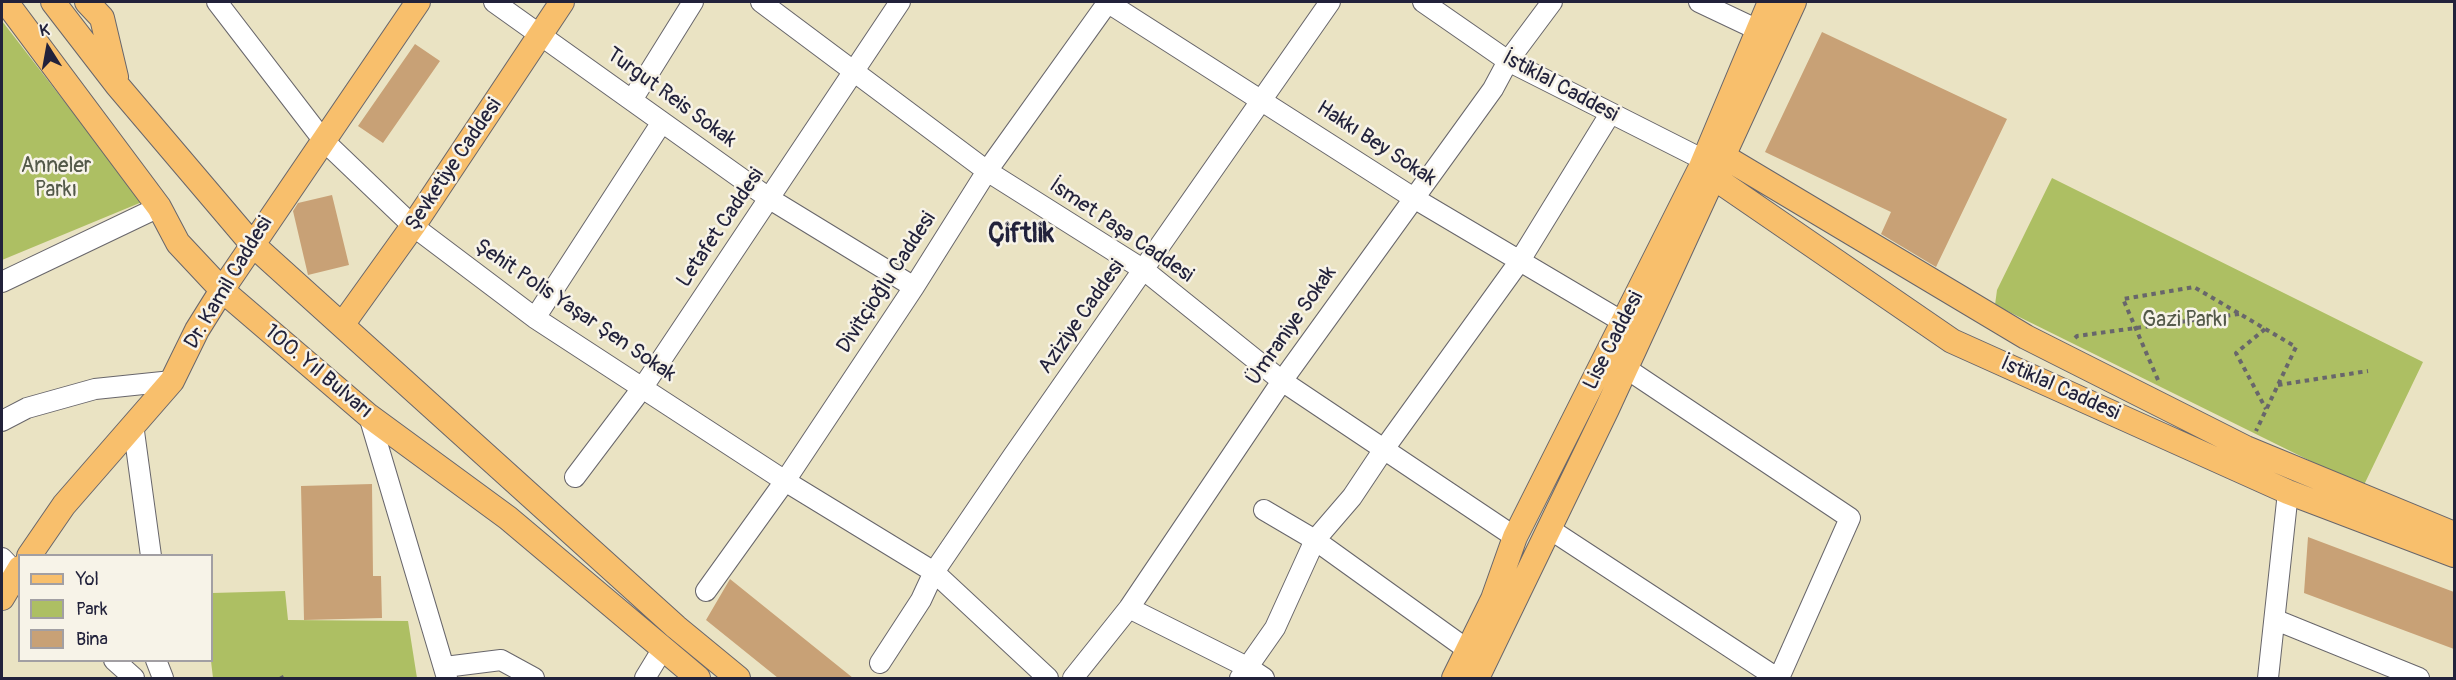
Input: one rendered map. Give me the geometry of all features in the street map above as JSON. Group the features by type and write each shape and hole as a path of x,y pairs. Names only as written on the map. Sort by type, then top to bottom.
{"main road":[{"name":"100. Yıl Bulvarı","path":"6,2 159,207 178,243 222,290 369,416 508,518 698,678"},
{"path":"53,2 117,85 252,244 676,627 738,678"},
{"path":"87,2 102,18 117,85"},
{"name":"Dr. Kamil Caddesi","path":"27,554 64,505 172,381 197,330 222,290 418,2"},
{"name":"Şevketiye Caddesi","path":"342,325 413,226 542,36 562,2"},
{"name":"Lise Caddesi","path":"1454,678 1494,599 1515,537 1623,322 1713,165 1756,29 1770,2"},
{"name":"Lise Caddesi","path":"1479,678 1548,528 1607,409 1713,165 1794,2"},
{"name":"İstiklal Caddesi","path":"1713,165 2026,337 2246,448 2454,534"},
{"name":"İstiklal Caddesi","path":"1713,165 1952,341 2288,492 2454,555"},
{"name":"Dr. Kamil Caddesi","path":"2,598 17,567"}],"street":[{"name":"Şehit Polis Yaşar Şen Sokak","path":"217,2 323,140 413,226 535,318 785,481 934,572 1048,678"},
{"name":"Turgut Reis Sokak","path":"494,2 770,199 914,287"},
{"path":"632,100 693,2"},
{"name":"İsmet Paşa Caddesi","path":"761,2 987,171 1144,270 1281,381 1515,537"},
{"name":"Letafet Caddesi","path":"576,477 643,387 900,2"},
{"name":"Hakkı Bey Sokak","path":"1107,2 1412,197 1623,322"},
{"name":"Divitçioğlu Caddesi","path":"706,591 785,481 914,287 987,171 1107,2"},
{"name":"Aziziye Caddesi","path":"880,663 921,600 934,572 1330,2"},
{"name":"İstiklal Caddesi","path":"1423,2 1508,61 1713,165"},
{"name":"Ümraniye Sokak","path":"1072,678 1129,608 1281,381 1493,88 1508,61 1552,2"},
{"path":"1699,2 1756,29"},
{"path":"1129,608 1251,675 1315,540 1352,497 1384,449 1520,262 1610,114"},
{"path":"535,318 662,122"},
{"path":"2,282 159,207"},
{"path":"1548,528 1778,678 1850,518 1624,368"},
{"path":"2,422 27,408 95,389 172,381"},
{"path":"369,416 446,673 501,660 534,678"},
{"path":"133,424 151,554"},
{"path":"2268,678 2288,492"},
{"path":"1264,510 1315,540 1468,650 1479,678"},
{"path":"2276,620 2419,678"},
{"path":"645,678 662,650"},
{"path":"116,662 134,678"},
{"path":"157,662 163,678"}],"path":[{"path":"2163,389 2134,329 2123,299 2194,287 2296,347 2254,434"},
{"path":"2063,356 2077,336 2240,314"},
{"path":"2265,329 2236,353 2266,410"},
{"path":"2278,385 2368,371"}],"green space":[{"name":"Anneler Parkı","path":"2,21 142,202 2,260"},
{"name":"Gazi Parkı","path":"2052,178 2423,362 2363,487 1995,305 1997,290"},
{"path":"285,591 288,620 408,621 417,678 213,678 211,662 213,662 213,593"}],"building":[{"path":"1822,32 2007,119 1936,267 1881,234 1891,212 1765,152"},
{"path":"415,44 440,61 383,143 358,126"},
{"path":"332,195 349,265 308,275 293,211 298,203"},
{"path":"372,484 373,576 381,576 382,618 304,620 301,486"},
{"path":"2308,537 2454,592 2454,649 2304,593"},
{"path":"730,579 853,678 778,678 706,620"}],"district":[{"name":"Çiftlik","path":"1021,235"}]}
